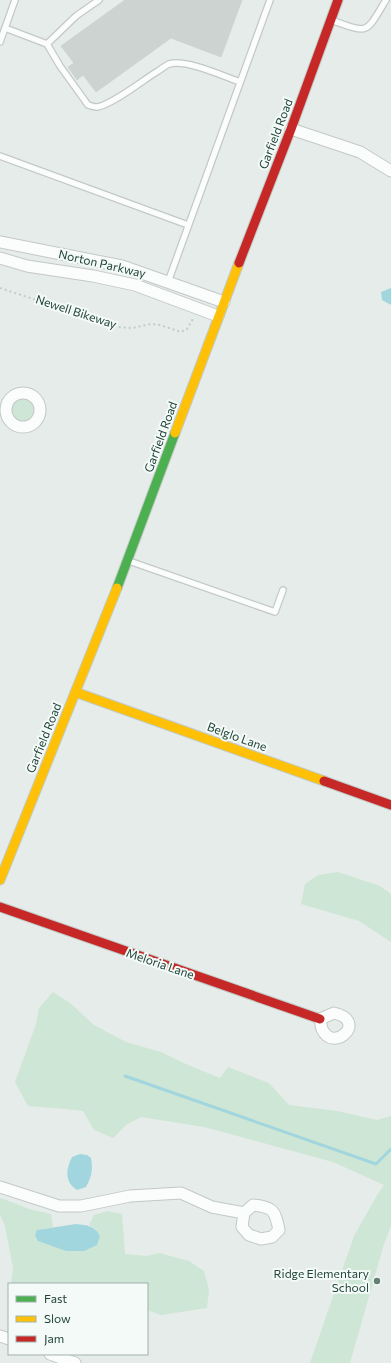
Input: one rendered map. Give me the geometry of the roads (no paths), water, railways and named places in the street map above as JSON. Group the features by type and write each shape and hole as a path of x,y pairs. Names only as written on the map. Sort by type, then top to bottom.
{"street":[{"name":"Garfield Road","path":"0,880 128,561 218,316 291,129 338,0"},
{"path":"291,129 360,152 391,171"},
{"name":"Norton Parkway","path":"0,242 122,266 224,302"},
{"name":"Norton Parkway","path":"0,258 27,266 93,276 135,285 218,316"},
{"name":"Belglo Lane","path":"75,692 391,804"},
{"name":"Meloria Lane","path":"0,907 320,1020"},
{"path":"0,1187 59,1206 81,1206 130,1196 181,1193 212,1207 244,1213"},
{"path":"53,1355 75,1363"}],"lane":[{"path":"0,42 15,0"},
{"path":"47,44 76,16 99,0"},
{"path":"168,282 270,0"},
{"path":"331,20 356,29 365,30 370,26 386,0"},
{"path":"5,28 47,44 60,66 88,105 95,107 103,106 116,99 142,80 169,64 188,64 240,82"},
{"path":"0,156 188,225"},
{"path":"128,561 275,612 283,590"}],"water":[{"path":"391,288 391,305 382,300 381,292"},
{"path":"80,1154 87,1155 91,1158 92,1170 86,1187 77,1190 70,1183 67,1175 68,1166 72,1157"},
{"path":"76,1224 87,1226 96,1230 100,1236 97,1245 84,1251 66,1251 38,1241 35,1235 37,1230"}],"waterway":[{"path":"125,1076 376,1164 391,1149"}],"place":[{"name":"Ridge Elementary School","path":"377,1281"}]}
